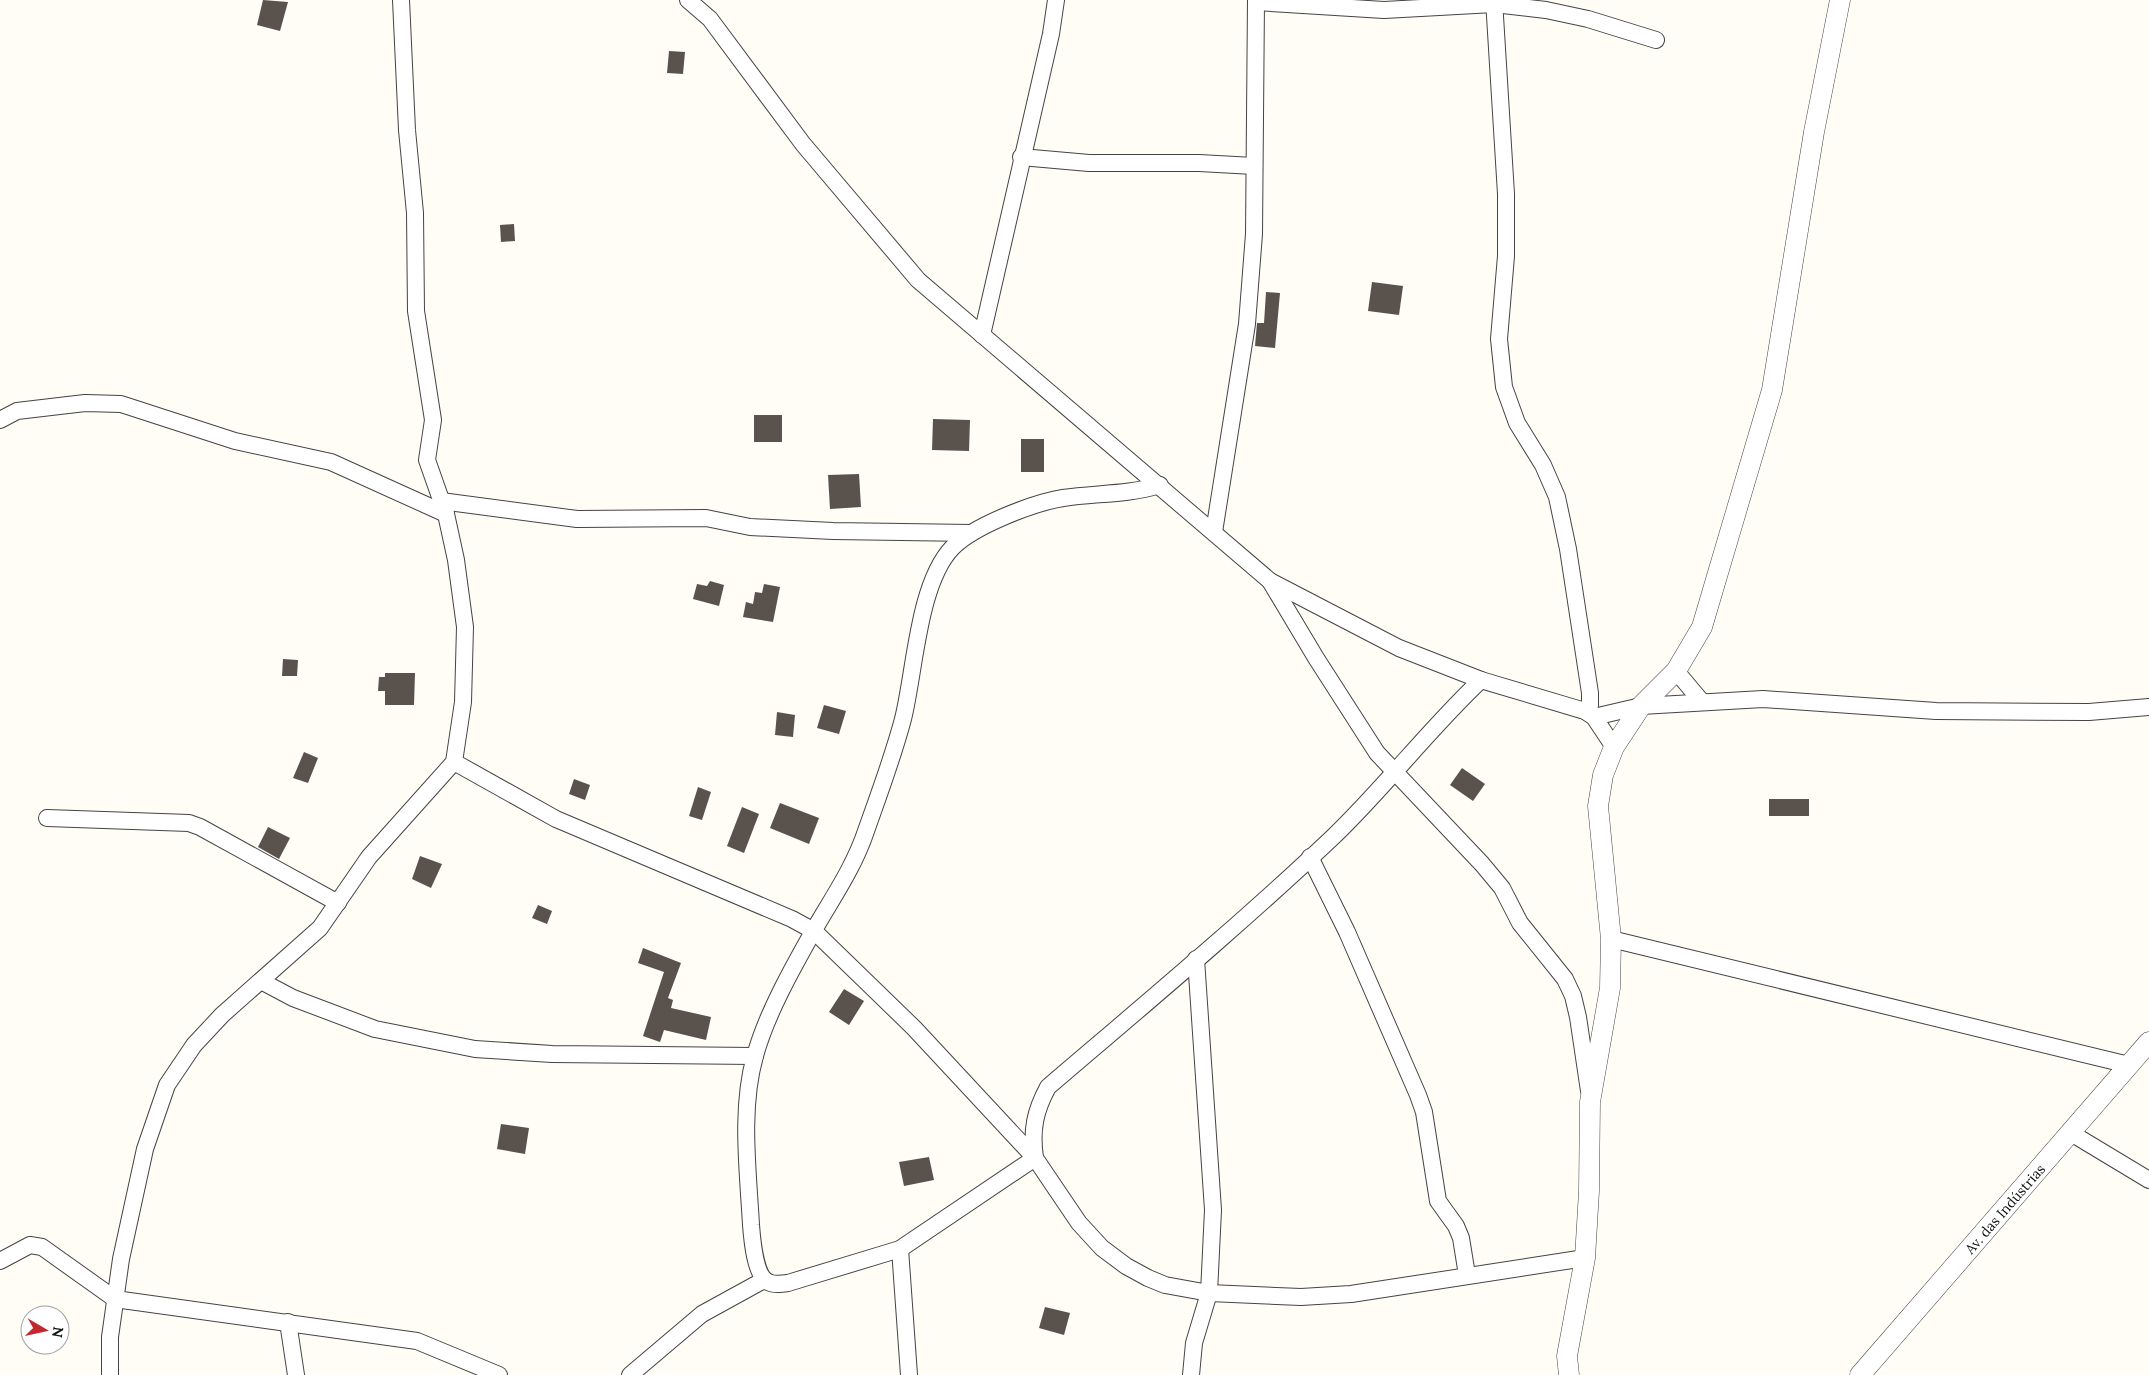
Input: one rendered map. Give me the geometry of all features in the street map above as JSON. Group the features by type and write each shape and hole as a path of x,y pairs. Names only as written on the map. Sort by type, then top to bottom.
{"street":[{"path":"110,1375 110,1337 115,1299 145,1149 167,1085 194,1045 222,1014 320,928 369,857 454,762 463,702 465,627 456,560 443,508 427,460 433,420 416,311 414,213 407,130 401,0"},
{"path":"688,0 710,19 803,144 890,249 924,286 1160,485 1270,581 1399,648 1481,680 1589,714 1641,706 1763,699 1936,711 2089,712 2149,707"},
{"path":"982,335 1051,34 1056,0"},
{"path":"1590,1102 1610,988 1611,939 1598,806 1603,775 1614,747 1641,706 1676,671 1702,627 1772,390 1814,132 1840,0"},
{"path":"1214,532 1247,324 1254,234 1256,1 1384,10 1494,2 1580,17 1656,40"},
{"path":"1494,2 1506,194 1506,256 1499,339 1504,387 1517,423 1543,465 1557,497 1568,549 1590,693 1589,714 1614,747"},
{"path":"1022,156 1089,163 1199,163 1254,166"},
{"path":"0,420 8,413 17,411 85,403 121,404 235,441 331,462 443,508 577,519 706,518 750,527 833,531 971,533"},
{"path":"1035,1158 900,1249 788,1283 774,1284 764,1280 760,1275 752,1240 747,1148 749,1092 755,1056 780,994 860,850 903,716 912,663 933,576 944,558 971,533 1030,507 1063,498 1123,494 1160,485"},
{"path":"932,532 944,558"},
{"path":"1270,581 1343,702 1377,753 1394,774 1482,864 1502,888 1520,923 1565,979 1573,996 1578,1017 1590,1102 1589,1191 1585,1258 1567,1356 1569,1375"},
{"path":"1676,671 1702,702"},
{"path":"1035,1158 1032,1137 1033,1123 1039,1104 1048,1087 1310,857 1394,774 1458,702 1481,680"},
{"path":"454,762 556,819 792,919 814,931 914,1028 1035,1158 1080,1223 1102,1248 1126,1266 1165,1285 1208,1293 1301,1297 1342,1295 1585,1258"},
{"path":"47,818 189,823 200,827 338,903"},
{"path":"1310,857 1347,932 1418,1095 1424,1112 1438,1201 1456,1226 1461,1238 1468,1275"},
{"path":"1611,939 2129,1065"},
{"path":"1191,1375 1194,1343 1208,1293 1213,1210 1196,959"},
{"path":"261,981 293,998 375,1029 475,1049 552,1054 755,1056"},
{"name":"Av. das Indústrias","path":"1860,1375 2149,1042"},
{"path":"2071,1133 2149,1180"},
{"path":"0,1261 30,1244 42,1247 115,1299 417,1341 499,1375"},
{"path":"900,1249 909,1375"},
{"path":"630,1375 702,1314 764,1280"},
{"path":"288,1322 296,1375"}],"building":[{"path":"263,0 288,2 280,31 257,25"},
{"path":"669,51 685,52 683,74 667,73"},
{"path":"514,224 515,241 501,242 500,225"},
{"path":"1372,282 1403,286 1399,315 1368,311"},
{"path":"1266,292 1280,293 1275,348 1255,346 1257,323 1264,323"},
{"path":"754,415 782,415 782,442 754,442"},
{"path":"933,419 970,420 969,451 932,450"},
{"path":"1021,439 1044,439 1044,472 1021,472"},
{"path":"859,474 861,507 830,509 828,475"},
{"path":"710,581 724,585 719,606 693,599 697,584 707,586"},
{"path":"764,584 780,587 773,622 743,617 746,602 753,604 755,592 762,593"},
{"path":"283,659 298,660 297,676 282,676"},
{"path":"385,673 415,673 414,705 385,705 385,691 378,691 379,677 385,677"},
{"path":"824,705 846,711 839,734 817,728"},
{"path":"777,712 795,715 793,737 775,735"},
{"path":"304,752 318,758 308,783 293,778"},
{"path":"1462,768 1485,784 1473,801 1450,785"},
{"path":"574,779 590,785 585,800 569,794"},
{"path":"698,787 711,792 702,820 689,816"},
{"path":"1769,799 1809,799 1809,816 1769,816"},
{"path":"780,803 819,818 809,844 770,828"},
{"path":"742,807 759,814 744,853 727,846"},
{"path":"268,827 290,838 279,859 258,847"},
{"path":"420,856 442,864 431,888 412,879"},
{"path":"538,905 552,911 547,924 532,918"},
{"path":"643,948 681,963 668,998 673,1000 671,1008 711,1017 706,1040 664,1030 660,1042 643,1036 664,972 638,963"},
{"path":"844,989 864,1001 849,1025 829,1012"},
{"path":"501,1124 529,1128 525,1154 497,1149"},
{"path":"929,1157 934,1180 904,1186 899,1162"},
{"path":"1045,1307 1070,1313 1064,1335 1039,1328"}]}
